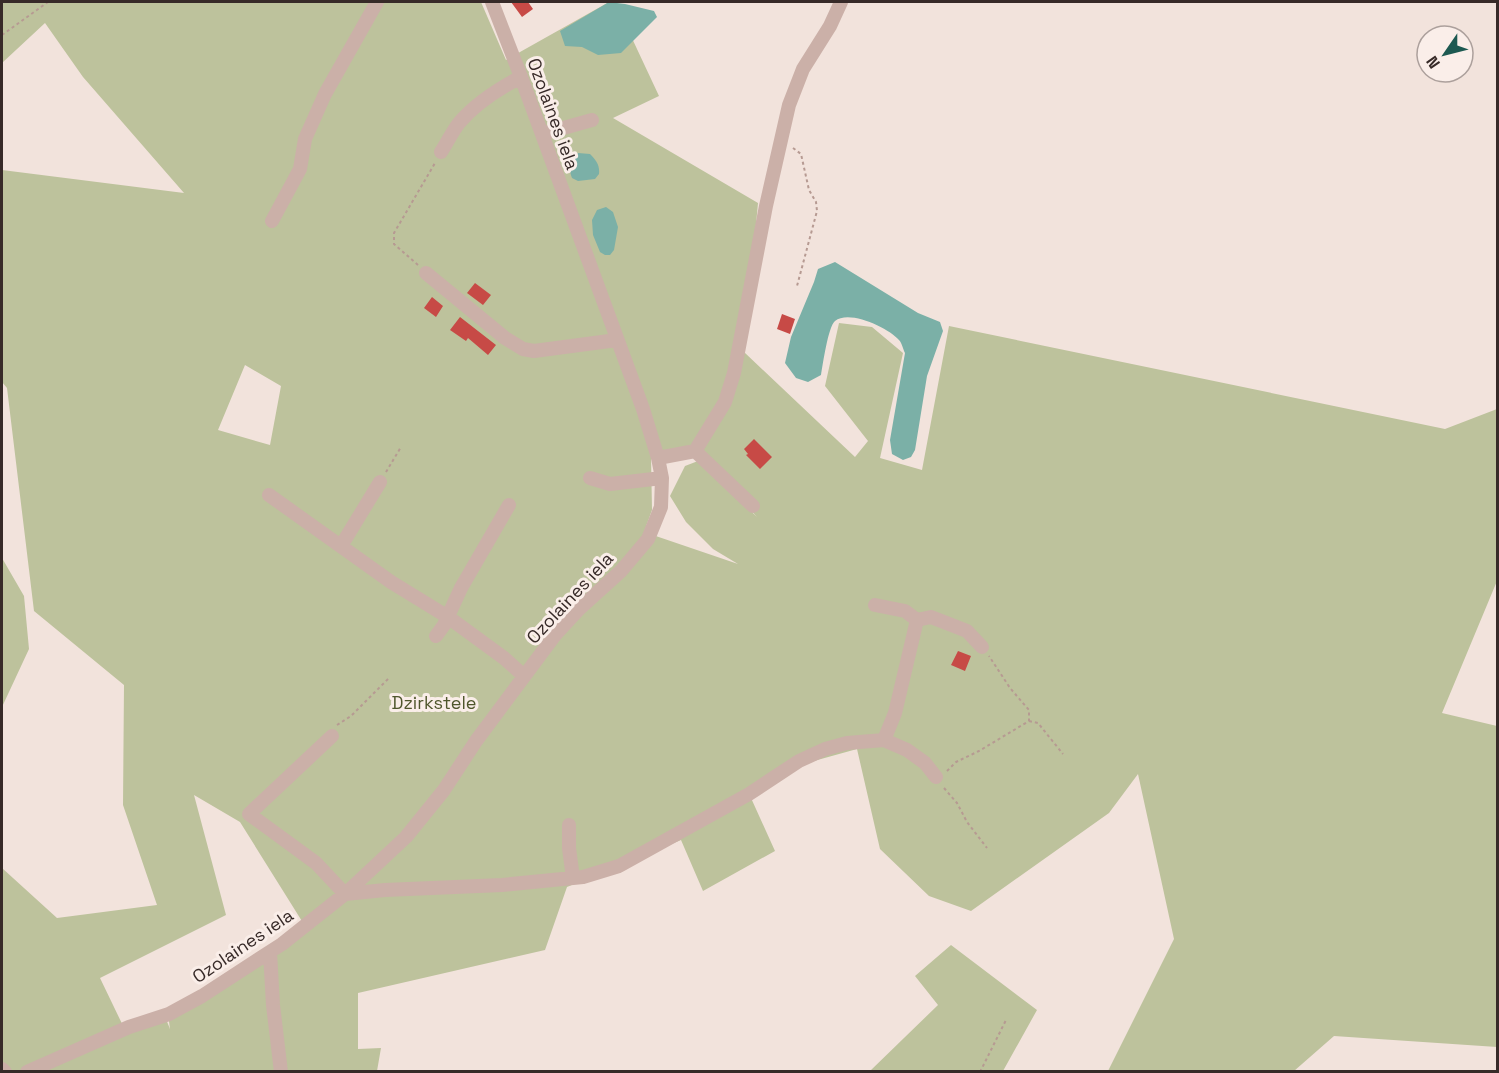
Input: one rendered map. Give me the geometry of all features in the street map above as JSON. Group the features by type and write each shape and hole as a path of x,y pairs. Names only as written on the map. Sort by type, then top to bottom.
{"street":[{"path":"272,221 300,169 305,139 325,94 377,2"},
{"name":"Ozolaines iela","path":"27,1071 129,1028 169,1014 202,996 270,952 345,894 406,837 444,790 476,741 555,635 579,609 621,571 648,539 661,507 662,478 658,458 643,409 492,2"},
{"path":"658,458 695,451 725,402 734,373 764,217 789,105 803,69 830,26 841,2"},
{"path":"441,152 458,124 476,106 497,89 521,77"},
{"path":"542,134 592,120"},
{"path":"426,273 505,338 524,349 534,351 617,340"},
{"path":"695,451 753,506"},
{"path":"590,478 610,484 662,478"},
{"path":"341,546 380,482"},
{"path":"269,495 391,582 448,617 504,658 524,676"},
{"path":"436,636 509,505"},
{"path":"875,605 905,611 916,620"},
{"path":"916,620 931,617 967,632 982,647"},
{"path":"884,740 895,713 916,620"},
{"path":"332,736 249,814 316,863 345,894 502,885 583,877 619,866 749,794 799,761 825,749 847,743 884,740 908,750 925,763 936,777"},
{"path":"569,825 573,878"},
{"path":"270,952 273,1005 281,1071"}],"path":[{"path":"2,35 48,2"},
{"path":"779,148 794,148 801,154 810,190 816,202 817,211 797,286"},
{"path":"426,273 394,243 394,233 441,152"},
{"path":"380,482 401,447"},
{"path":"982,647 1010,688 1029,710 1029,721"},
{"path":"332,736 337,725 351,716 389,678"},
{"path":"987,848 967,822 957,803 936,777 956,762 1029,721 1038,723 1063,754"},
{"path":"980,1071 1006,1020"}],"green space":[{"name":"Dzirkstele","path":"2,2 481,2 506,60 609,2 615,2 659,96 613,118 758,203 744,352 855,457 868,441 825,386 839,323 872,327 903,353 880,458 922,470 949,326 1445,429 1497,409 1497,581 1442,713 1497,726 1497,1047 1334,1036 1294,1071 1108,1071 1174,939 1138,774 1109,813 971,911 929,896 880,849 857,749 803,764 751,798 775,851 703,891 681,840 567,887 545,950 358,993 358,1049 381,1048 377,1071 2,1071 2,868 57,918 157,905 123,805 124,685 34,611 7,388 2,382 2,170 184,193 83,77 45,23 2,63","holes":["245,365 281,386 270,445 218,430","696,449 757,517 698,461 685,466 670,496 686,522 713,549 738,564 644,532 652,510 651,457","194,795 240,822 305,926 168,1014 170,1029 166,1019 126,1032 100,978 226,915"]},
{"path":"2,558 24,596 29,649 2,707"},
{"path":"951,945 1037,1010 1003,1071 870,1071 938,1005 915,976"}],"water":[{"path":"609,2 654,11 657,17 621,53 598,55 582,47 565,46 560,31"},
{"path":"578,153 590,154 596,161 599,174 595,179 578,181 572,178 570,164"},
{"path":"606,207 613,212 618,227 614,250 610,255 600,252 593,235 592,220 597,210"},
{"path":"835,262 918,313 940,322 943,331 927,376 915,450 911,457 903,460 892,454 890,440 905,353 900,341 894,335 859,319 841,318 835,321 830,330 821,375 808,382 796,378 785,363 791,337 818,269"}],"building":[{"path":"511,2 528,2 533,9 522,17"},
{"path":"475,283 491,295 483,305 467,293"},
{"path":"432,297 443,306 436,317 424,308"},
{"path":"782,314 795,319 790,334 777,329"},
{"path":"460,317 496,345 488,355 468,338 466,341 450,330"},
{"path":"754,439 772,457 760,469 746,455 748,454 744,449"},
{"path":"958,651 971,656 965,671 951,665"}]}
